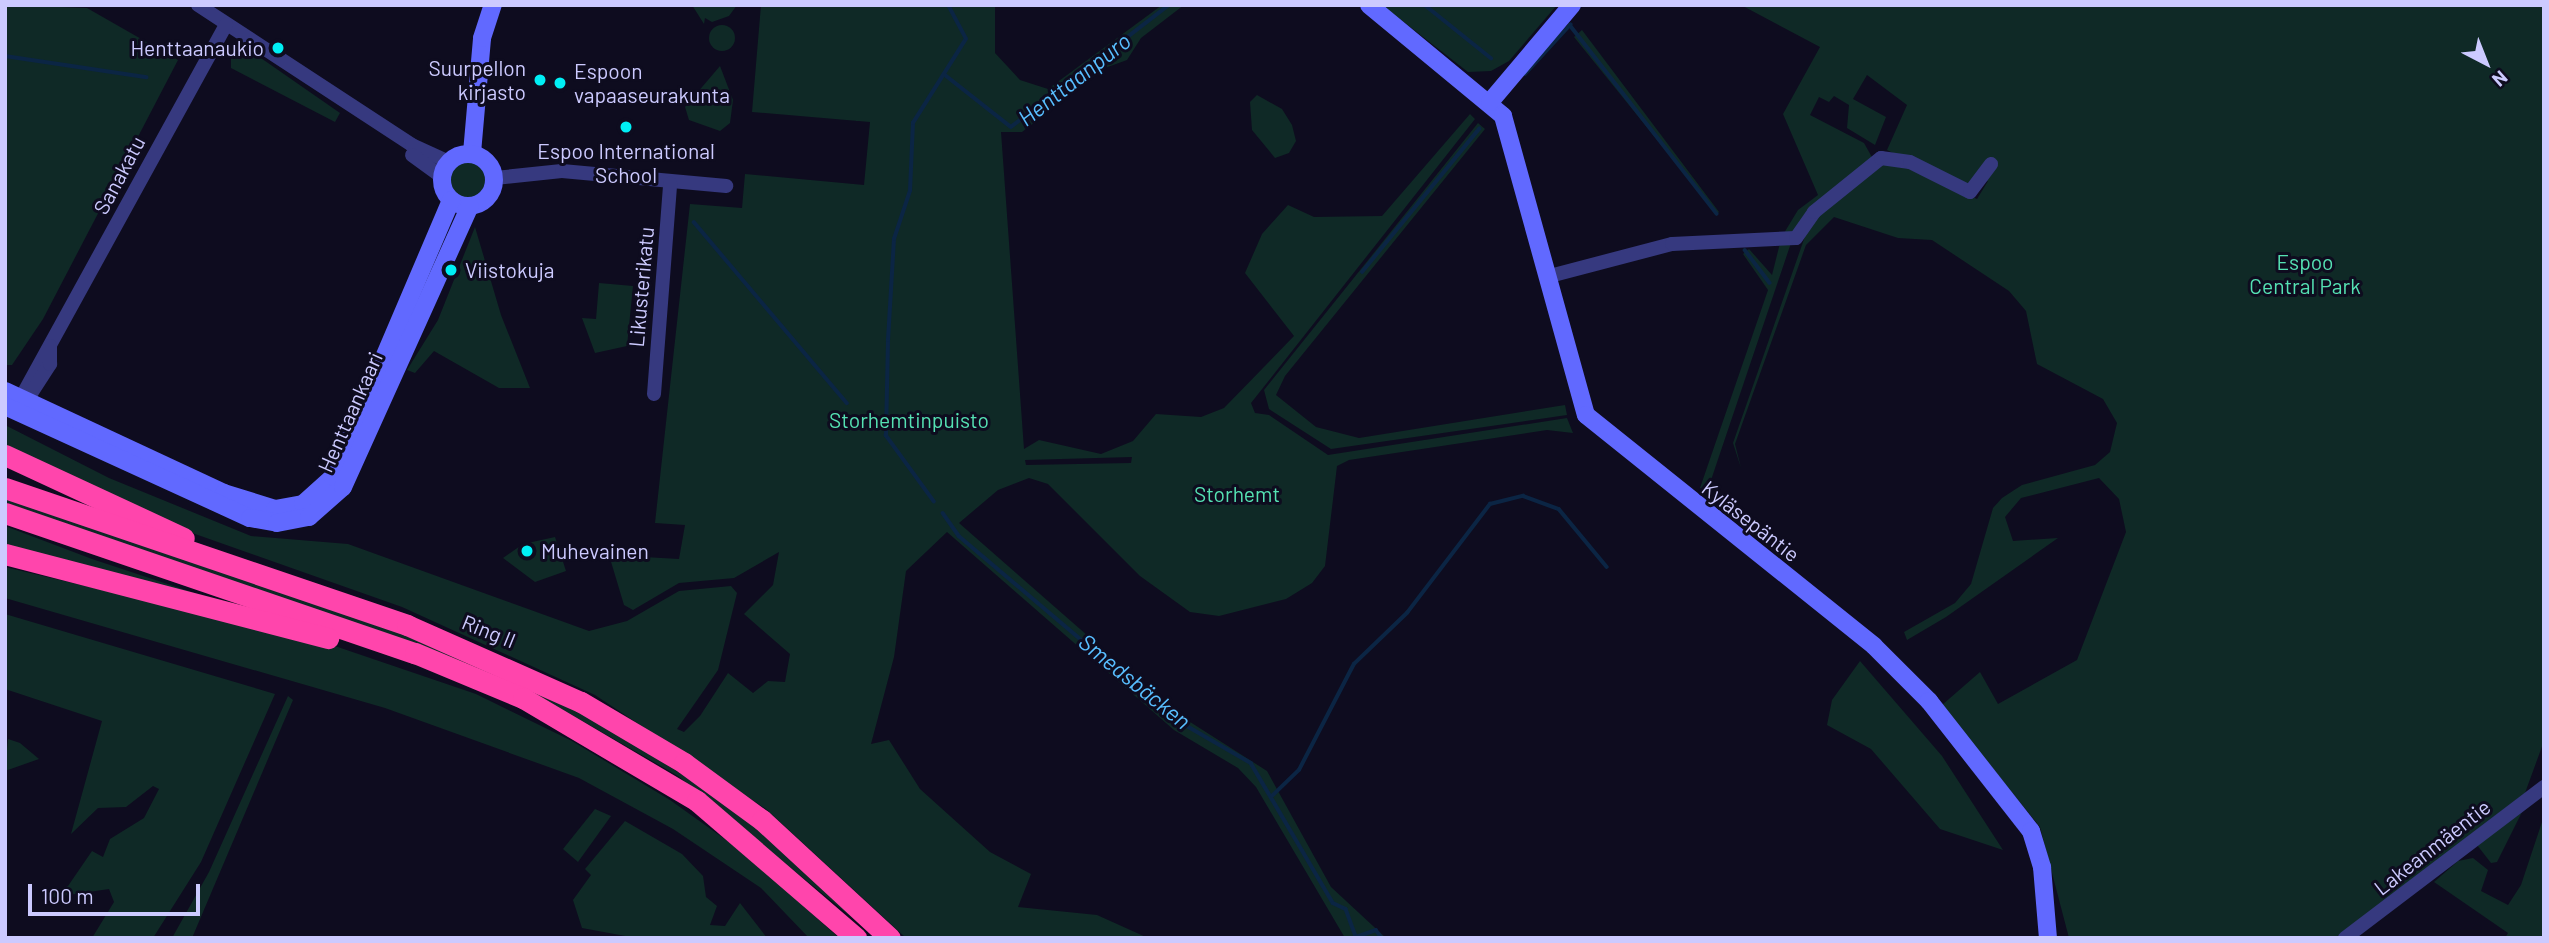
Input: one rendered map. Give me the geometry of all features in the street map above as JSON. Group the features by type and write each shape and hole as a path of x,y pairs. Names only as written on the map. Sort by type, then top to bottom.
{"highway":[{"path":"5,456 121,513 238,558 257,575"},
{"name":"Ring II","path":"5,488 487,656 632,730 762,820 890,938"},
{"path":"5,513 415,653 549,712 686,794 758,847 856,938"},
{"path":"5,554 375,650 415,653"}],"main road":[{"path":"472,153 482,37 493,5"},
{"name":"Kyläsepäntie","path":"1369,5 1490,102 1514,141 1546,277 1580,400 1590,420 1620,447 1888,659 2001,787 2036,843 2048,938"},
{"path":"1490,102 1572,5"},
{"path":"472,153 489,164 495,178 488,197 470,206 451,200 446,169 472,153"},
{"name":"Henttaankaari","path":"15,402 224,493 275,509 303,504 333,477 451,200"},
{"name":"Henttaankaari","path":"15,402 250,518 277,523 309,517 342,487 470,206"}],"street":[{"path":"198,5 446,169"},
{"name":"Sanakatu","path":"15,402 50,346 226,25"},
{"path":"1546,277 1672,244 1796,238 1814,212 1881,158 1910,162 1970,192 1991,164"},
{"path":"495,178 562,172 670,184 726,186"},
{"name":"Likusterikatu","path":"654,394 670,184"},
{"name":"Lakeanmäentie","path":"2345,938 2544,787"}],"green space":[{"path":"5,5 87,8 178,60 43,319 12,365 5,365"},
{"path":"692,5 737,5 729,16 712,22 705,18 704,24"},
{"path":"761,5 995,5 995,53 1020,80 1048,89 1162,5 1184,5 1141,38 1127,60 1105,68 1022,132 1001,132 1024,449 1039,440 1101,454 1133,441 1156,414 1201,417 1224,408 1294,336 1245,273 1262,234 1288,205 1314,217 1382,216 1470,114 1475,119 1251,403 1255,413 1269,415 1328,455 1567,418 1573,433 1547,430 1349,460 1337,466 1325,566 1312,583 1286,599 1219,616 1190,612 1140,576 1048,484 1029,478 998,490 959,523 1176,713 1267,771 1331,887 1386,938 1345,938 1256,787 1238,768 1174,730 947,532 906,571 894,657 871,744 889,740 920,789 990,852 1031,874 1018,907 1097,915 1148,938 906,938 766,809 595,695 402,607 164,523 5,448 5,425 109,478 251,536 348,544 589,631 627,621 679,591 731,586 737,593 718,670 677,729 684,732 700,716 728,673 753,693 768,681 785,682 790,654 744,614 773,585 779,552 734,578 679,583 633,610 624,605 609,555 679,559 685,525 655,523 690,204 742,208 745,174 864,185 870,122 752,112","holes":["1132,457 1131,463 1026,465 1025,460"]},
{"path":"1382,5 1557,5 1509,61 1491,71 1468,72"},
{"name":"Espoo Central Park","path":"1741,5 2544,5 2544,741 2525,793 2335,938 2069,938 2040,827 1942,705 1980,672 1998,704 2077,660 2126,532 2119,499 2099,478 2021,498 2005,517 2013,541 2058,538 1946,617 1907,640 1904,632 1955,603 1971,584 1993,508 2002,498 2022,485 2095,465 2110,452 2117,423 2103,399 2037,364 2026,311 2009,291 1932,240 1898,238 1834,217 1806,245 1735,444 1741,468 1733,443 1810,222 1876,166 1893,162 1977,199 1988,181 1959,187 1887,150 1907,105 1867,75 1853,99 1886,117 1875,145 1847,128 1849,105 1834,96 1829,102 1819,97 1810,115 1864,143 1873,159 1796,232 1781,238 1798,210 1818,195 1783,114 1820,47"},
{"path":"722,25 731,29 735,38 731,47 722,51 713,47 709,38 713,29"},
{"path":"1582,30 1719,212 1717,214 1574,37"},
{"path":"242,45 340,113 335,122 231,68 231,53"},
{"path":"720,66 733,100 730,123 720,131 689,120 685,107"},
{"path":"1257,95 1282,109 1292,125 1296,141 1289,153 1275,158 1252,130 1250,102"},
{"path":"1478,123 1485,129 1285,376 1276,395 1316,427 1359,438 1565,405 1567,415 1331,449 1269,409 1264,390"},
{"path":"468,162 480,168 486,180 480,192 468,198 456,192 450,180 456,168"},
{"path":"475,227 501,315 530,388 499,388 434,351 415,373 407,370 438,320"},
{"path":"1780,243 1791,243 1707,492 1700,488 1768,290 1743,254 1749,249 1772,275"},
{"path":"599,283 633,286 627,346 595,353 582,318 596,319"},
{"path":"5,498 391,629 572,707 691,780 771,839 877,938 678,776 534,693 430,649 5,503"},
{"path":"5,526 92,559 231,605 5,548"},
{"path":"555,537 566,571 535,582 503,558 523,544"},
{"path":"5,567 326,643 476,694 572,741 670,800 747,855 839,938 809,938 761,888 673,829 579,778 385,708 5,598"},
{"path":"5,614 275,694 201,862 153,938 92,938 114,902 109,889 41,899 68,886 92,851 103,857 110,839 144,818 159,789 153,786 126,807 98,808 71,834 102,721 5,689"},
{"path":"1860,661 1942,756 2003,850 1940,829 1871,749 1827,725 1832,700"},
{"path":"288,696 293,700 192,938 172,938 209,872"},
{"path":"8,739 20,743 39,759 5,771"},
{"path":"595,809 611,816 578,862 563,849"},
{"path":"2522,812 2497,862 2491,863 2477,845"},
{"path":"2544,816 2544,938 2505,938 2508,933 2434,882 2458,861 2473,858 2488,870 2481,891 2508,905 2521,885"},
{"path":"625,821 682,854 703,876 706,897 717,906 710,925 725,926 740,903 767,938 636,938 582,928 573,900 591,875 585,869"}],"waterway":[{"name":"Smedsbäcken","path":"934,502 886,436 888,340 894,239 910,191 913,123 966,39 948,5"},
{"name":"Henttaanpuro","path":"944,74 1011,127 1169,5"},
{"path":"1425,5 1491,58"},
{"path":"1525,74 1570,25 1717,214"},
{"path":"5,56 146,77"},
{"path":"1362,272 1479,129"},
{"path":"694,222 847,403"},
{"path":"1745,250 1770,283"},
{"path":"1272,796 1299,770 1354,664 1407,613 1490,504 1523,496 1559,509 1607,567"},
{"name":"Smedsbäcken","path":"943,513 959,536 1175,719 1251,763 1333,903 1346,909 1356,937 1376,930 1382,938"}],"place":[{"name":"Henttaanaukio","path":"278,48"},
{"name":"Suurpellon kirjasto","path":"540,80"},
{"name":"Espoon vapaaseurakunta","path":"560,83"},
{"name":"Espoo International School","path":"626,127"},
{"name":"Viistokuja","path":"451,270"},
{"name":"Muhevainen","path":"527,551"}],"park label":[{"name":"Storhemtinpuisto","path":"909,420"},
{"name":"Storhemt","path":"1237,494"}]}
